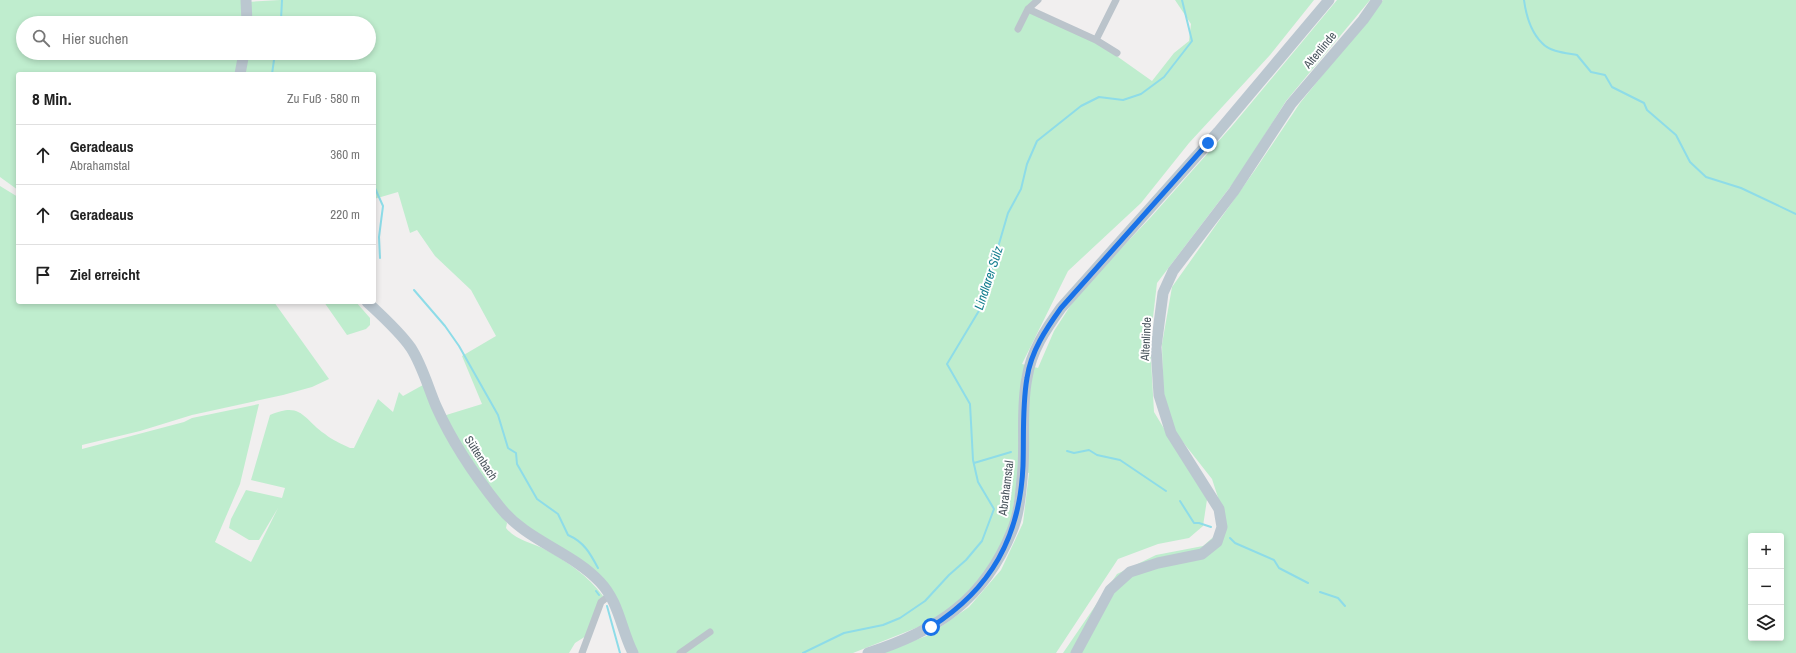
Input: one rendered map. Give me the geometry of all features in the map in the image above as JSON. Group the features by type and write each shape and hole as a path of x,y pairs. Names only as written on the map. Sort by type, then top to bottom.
{"street":[{"path":"246,0 247,16"},
{"path":"1018,28 1028,9 1038,0"},
{"path":"1096,40 1116,0"},
{"name":"Abrahamstal","path":"868,653 910,638 948,616 969,598 993,568 1013,530 1019,505 1023,468 1027,377 1034,353 1046,328 1061,308 1218,132 1329,0"},
{"name":"Altenlinde","path":"1076,653 1110,590 1130,572 1158,563 1202,554 1217,542 1222,527 1219,509 1171,433 1159,395 1156,347 1163,293 1173,271 1234,192 1291,104 1363,20 1377,0"},
{"path":"1028,9 1096,40 1117,53"},
{"path":"240,72 243,60"},
{"name":"Süttenbach","path":"369,304 392,326 410,348 436,406 454,440 498,506 508,518 522,530 587,570 600,583 617,608 633,653"},
{"path":"582,653 601,602 610,596"},
{"path":"680,653 710,632"}],"green space":[{"path":"0,0 241,0 242,16 16,16 16,60 239,60 237,72 16,72 16,189 0,177"},
{"path":"280,0 1037,0 1029,9 1087,35 1152,81 1174,53 1189,41 1191,24 1175,0 1314,0 1270,55 1189,143 1141,203 1068,271 1022,364 1038,368 1054,331 1078,294 1151,217 1232,126 1337,0 1370,0 1286,101 1240,174 1157,283 1150,343 1154,412 1180,455 1208,493 1203,526 1189,538 1158,544 1118,559 1056,653 880,653 929,635 969,607 1001,570 1023,523 1029,473 1019,471 1011,521 1000,547 981,577 955,605 926,624 853,653 637,653 613,597 498,506 443,416 482,404 462,356 496,336 471,290 435,256 417,230 410,233 398,192 376,198 376,72 242,72 244,60 376,60 376,16 248,16 247,2"},
{"path":"1383,0 1796,0 1796,653 1063,653 1117,574 1156,555 1203,546 1227,525 1212,479 1175,432 1163,391 1162,344 1172,287 1255,170 1300,103"},
{"path":"0,186 16,196 16,304 275,304 329,379 312,387 283,395 192,415 140,431 82,445 82,449 184,422 192,418 259,404 240,484 215,542 251,562 278,508 259,540 249,540 229,528 231,519 246,490 282,498 285,488 251,480 270,415 281,411 296,411 331,438 350,448 354,448 378,399 393,412 399,392 403,396 423,385 507,523 506,528 514,536 546,550 562,559 591,582 603,596 586,636 575,643 569,653 0,653"},
{"path":"325,304 358,304 370,318 370,325 366,329 347,335"}],"waterway":[{"path":"281,16 282,0"},
{"name":"Lindlarer Sülz","path":"803,653 844,633 883,625 900,618 925,601 949,575 966,560 982,541 994,509 978,482 973,460 970,404 947,364 980,309 1008,213 1021,189 1027,164 1037,141 1081,106 1099,97 1123,100 1141,94 1164,77 1192,41 1182,0"},
{"path":"1524,0 1526,12 1535,34 1545,46 1563,53 1577,55 1591,72 1605,75 1612,87 1644,103 1647,110 1676,135 1690,162 1706,177 1741,188 1796,214"},
{"path":"272,72 274,60"},
{"path":"376,190 383,206 379,237 380,258"},
{"path":"414,290 445,326 459,346 498,415 508,448 516,453 517,464 537,499 558,514 568,535 586,548 598,568"},
{"path":"1067,451 1074,453 1089,450 1097,455 1120,460 1166,491"},
{"path":"974,463 1011,452"},
{"path":"1180,501 1194,523 1211,527"},
{"path":"1230,538 1235,543 1274,560 1279,568 1308,583"},
{"path":"596,591 599,595"},
{"path":"1320,592 1338,598 1345,606"},
{"path":"607,606 620,653"}],"route":[{"path":"931,627 948,616 965,602 982,584 993,568 1013,530 1019,505 1023,468 1024,411 1027,377 1034,353 1046,328 1061,308 1208,143"}]}
